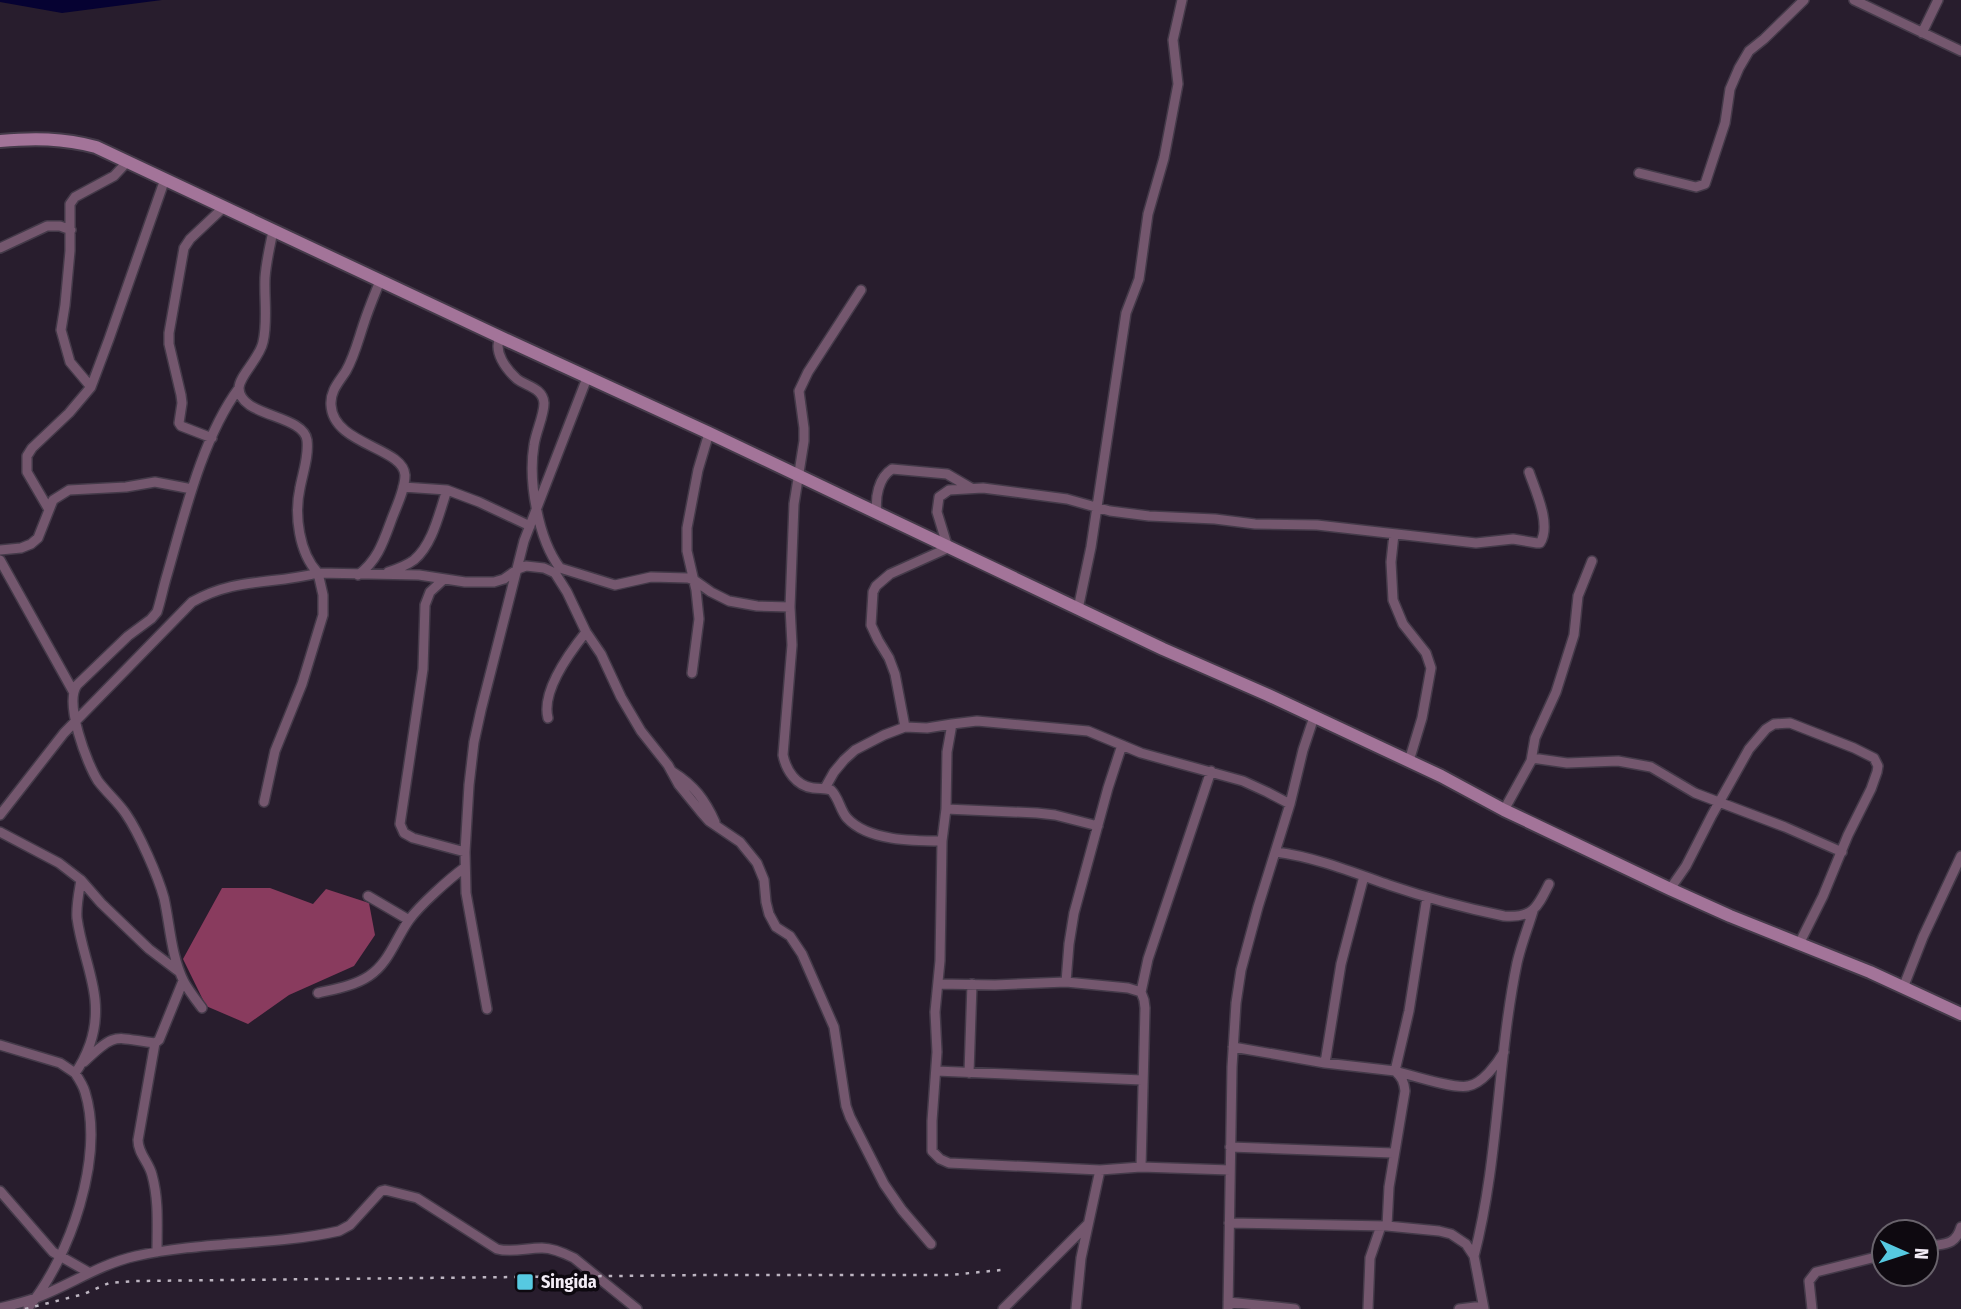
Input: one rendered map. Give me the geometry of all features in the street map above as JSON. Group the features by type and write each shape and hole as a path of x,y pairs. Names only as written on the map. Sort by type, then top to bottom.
{"main road":[{"path":"0,141 28,138 73,141 96,147 709,433 1078,609 1441,776 1504,810 1670,889 1870,972 1961,1014"}],"street":[{"path":"1078,609 1097,507 1126,313 1139,279 1148,214 1162,167 1178,84 1173,40 1182,0"},
{"path":"1639,173 1696,187 1705,184 1725,123 1730,89 1739,68 1749,51 1804,0"},
{"path":"1854,0 1961,51"},
{"path":"1922,33 1938,0"},
{"path":"91,387 71,362 61,330 71,230 70,209 75,197 114,176 128,162"},
{"path":"48,508 27,472 27,456 91,387 164,179"},
{"path":"212,439 179,423 182,403 169,333 184,248 224,206"},
{"path":"0,248 47,226 60,226 71,230"},
{"path":"72,691 128,636 157,612 192,489 212,439 241,380 261,352 264,338 265,276 273,231"},
{"path":"357,575 376,557 403,486 405,471 399,462 357,440 344,430 335,418 331,406 335,387 353,356 380,281"},
{"path":"861,290 799,391 804,441 793,511 790,607 792,645 783,755 785,766 799,784 831,790 836,794 846,817 862,830 912,841 942,841"},
{"path":"500,337 497,350 501,359 518,380 540,393 544,402 534,444 533,463 542,533 547,549 559,568 615,584 651,577 682,577 694,580 729,601 757,606 790,607"},
{"path":"487,1009 469,916 464,868 474,742 530,526 587,378"},
{"path":"239,388 246,402 302,429 307,438 298,511 305,555 318,573 323,595 323,615 302,684 275,751 264,802"},
{"path":"692,673 699,618 687,551 687,528 698,470 709,433"},
{"path":"877,513 878,489 885,474 892,469 947,474 971,488"},
{"path":"905,727 895,674 872,625 873,592 890,574 948,548 937,512 942,494 948,490 971,488 1067,499 1149,516 1255,524 1317,525 1476,543 1513,539 1540,543 1544,537 1542,507 1529,472"},
{"path":"0,550 31,544 38,538 53,500 69,491 155,482 192,489"},
{"path":"403,486 447,490 480,502 530,526"},
{"path":"376,576 411,562 420,553 434,528 447,490"},
{"path":"1394,534 1391,562 1393,600 1403,624 1426,653 1431,668 1420,728 1409,761"},
{"path":"0,560 72,691 76,720 91,768 98,781 126,814 155,874 163,896 182,976 202,1008"},
{"path":"1504,810 1532,758 1535,738 1556,692 1569,654 1576,604 1592,561"},
{"path":"0,815 76,720 192,602 204,595 227,586 318,573 419,575 465,582 494,582 504,579 518,569 534,566 555,573 586,632 601,653 641,731 701,812 740,842 757,863 764,880 769,914 776,927 790,936 802,954 834,1027 850,1117 884,1184 931,1244"},
{"path":"444,579 430,592 425,605 423,669 400,824 404,833 413,838 465,852"},
{"path":"548,718 546,702 558,675 586,632"},
{"path":"1295,1309 1228,1306 1233,1047 1241,970 1314,717"},
{"path":"825,788 834,772 855,750 884,734 905,727 927,729 977,721 1088,731 1141,753 1211,771 1267,792 1290,804"},
{"path":"1670,889 1686,866 1749,749 1766,729 1781,723 1802,727 1867,754 1874,758 1878,766 1871,789 1799,944"},
{"path":"952,724 947,752 946,809 942,841 938,984 934,1012 937,1052 931,1148 948,1163 1100,1170 1141,1167 1230,1170"},
{"path":"1066,982 1071,928 1122,745"},
{"path":"1532,758 1567,763 1606,761 1650,767 1719,804 1785,827 1842,852"},
{"path":"1141,1167 1145,1008 1141,992 1148,959 1211,771"},
{"path":"946,809 1055,815 1098,826"},
{"path":"0,832 60,863 81,880 128,930 182,976"},
{"path":"1276,852 1318,860 1427,897 1504,916 1524,915 1533,911"},
{"path":"1903,988 1923,937 1961,856"},
{"path":"318,993 348,986 369,976 391,952 409,920 464,868"},
{"path":"1325,1063 1339,974 1364,876"},
{"path":"81,880 77,919 92,974 97,1010 83,1063"},
{"path":"1474,1256 1490,1175 1518,959 1533,911 1549,884"},
{"path":"368,896 409,920"},
{"path":"1395,1070 1409,1011 1427,897"},
{"path":"156,1252 156,1191 149,1167 139,1152 138,1140 155,1042 162,1035 182,976"},
{"path":"938,984 1066,982 1128,988 1141,992"},
{"path":"969,1073 972,984"},
{"path":"75,1073 113,1038 155,1042"},
{"path":"0,1045 60,1063 75,1073 85,1090 89,1113 91,1156 75,1222 47,1282 28,1308"},
{"path":"1233,1047 1325,1063 1395,1070 1452,1085 1470,1086 1489,1071 1505,1050"},
{"path":"1368,1309 1370,1258 1384,1226 1393,1153 1405,1091 1404,1082 1395,1070"},
{"path":"936,1071 1142,1080"},
{"path":"1230,1147 1393,1153"},
{"path":"1076,1309 1082,1258 1100,1170"},
{"path":"0,1308 37,1297 114,1261 156,1252 339,1231 350,1225 381,1191 385,1190 417,1198 497,1249 508,1251 542,1248 562,1252 574,1258 637,1309"},
{"path":"0,1191 48,1247 88,1272"},
{"path":"1003,1309 1090,1223"},
{"path":"1229,1223 1384,1226 1451,1234 1466,1244 1474,1256 1484,1308 1459,1309"},
{"path":"1940,1245 1953,1242 1960,1235"},
{"path":"1812,1309 1809,1285 1812,1275 1827,1268 1870,1258"}],"shaded area":[{"path":"0,0 162,0 62,13"},
{"path":"222,888 270,888 313,904 326,889 369,903 375,935 354,966 289,995 248,1024 206,1006 183,959"}],"railway":[{"path":"25,1309 84,1294 109,1283 135,1281 950,1275 1001,1270"}],"place":[{"name":"Singida","path":"525,1282"}]}
